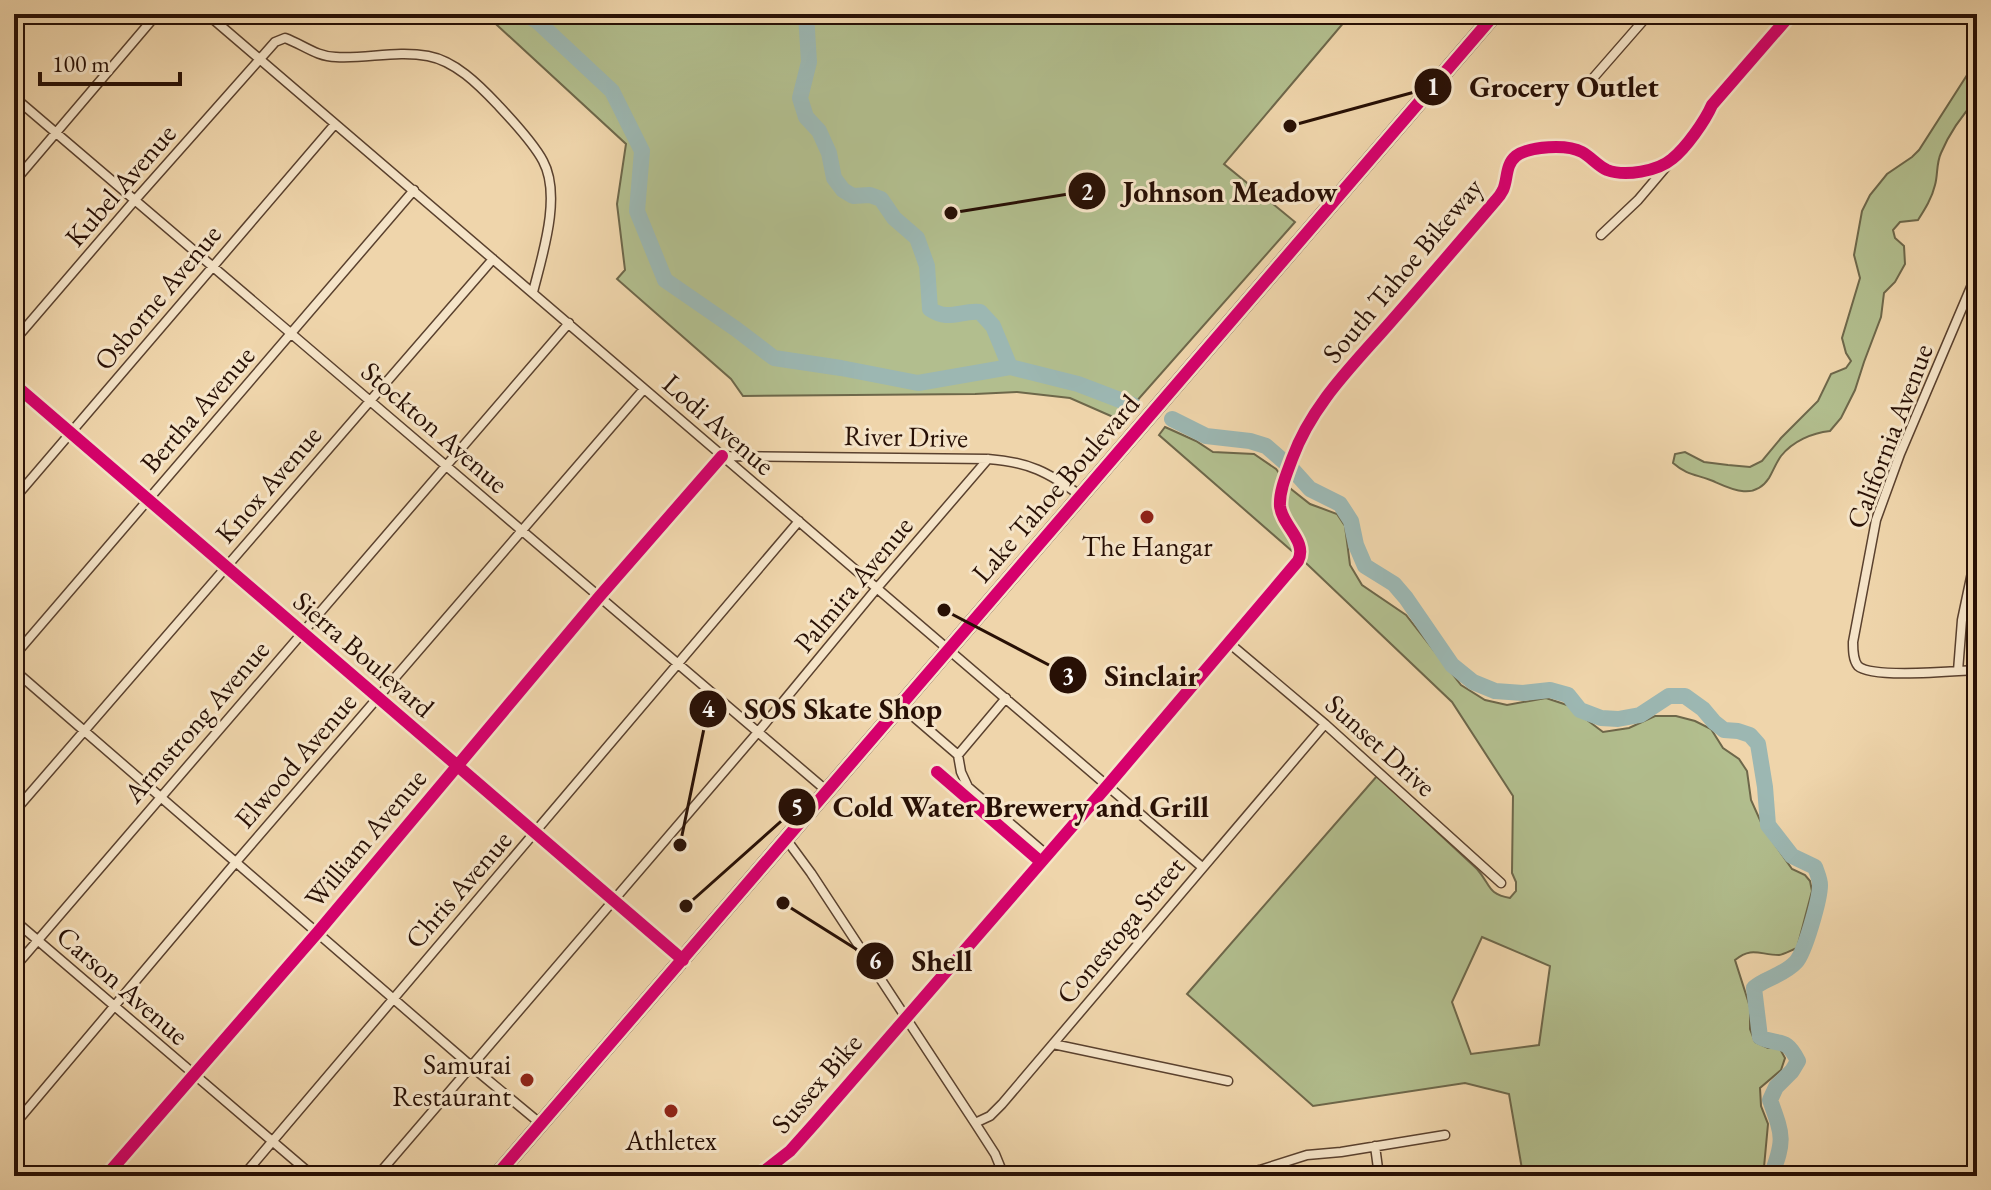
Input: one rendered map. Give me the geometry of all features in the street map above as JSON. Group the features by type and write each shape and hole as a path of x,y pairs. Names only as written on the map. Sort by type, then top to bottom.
{"highway":[{"name":"Lake Tahoe Boulevard","path":"496,1176 1495,14"}],"street":[{"path":"14,24 22,14"},
{"path":"14,182 157,14"},
{"name":"Lodi Avenue","path":"207,14 1202,867"},
{"path":"1594,77 1649,14"},
{"path":"1601,235 1638,200 1705,121 1712,105 1791,14"},
{"name":"Kubel Avenue","path":"14,341 275,42 285,38 319,55 336,57 400,53 430,56 457,68 481,86 543,161 549,182 547,238 533,292"},
{"name":"Stockton Avenue","path":"14,97 827,791"},
{"name":"Osborne Avenue","path":"14,499 335,124"},
{"name":"Bertha Avenue","path":"14,656 414,190"},
{"name":"Knox Avenue","path":"14,812 493,259"},
{"name":"California Avenue","path":"1958,671 1867,671 1858,666 1854,659 1853,642 1876,520 1900,454 1977,273"},
{"name":"Armstrong Avenue","path":"14,968 569,323"},
{"name":"Sierra Boulevard","path":"14,384 683,960"},
{"name":"Elwood Avenue","path":"14,1125 644,389"},
{"name":"River Drive","path":"722,456 1012,461 1056,478 1081,496"},
{"name":"William Avenue","path":"106,1176 318,932 599,597 722,456"},
{"name":"Palmira Avenue","path":"377,1176 988,459"},
{"name":"Chris Avenue","path":"243,1176 799,521"},
{"path":"1977,549 1962,620 1958,671 1977,670"},
{"path":"906,1018 1289,573"},
{"name":"Sunset Drive","path":"1229,643 1325,724 1501,883"},
{"path":"14,670 541,1124"},
{"path":"958,755 1006,698"},
{"path":"915,718 958,755 968,787 1047,855"},
{"name":"Conestoga Street","path":"975,1123 990,1116 1002,1104 1325,724"},
{"path":"786,839 975,1123 995,1154 1004,1176"},
{"name":"Carson Avenue","path":"14,920 313,1176"},
{"path":"1053,1044 1228,1081"},
{"path":"1195,1176 1235,1175 1307,1155 1445,1135"},
{"path":"1375,1146 1379,1176"}],"green space":[{"path":"485,14 1351,14 1224,164 1295,222 1120,420 1070,398 1017,392 743,396 731,379 617,279 625,270 617,204 626,144"},
{"path":"1976,68 1977,99 1944,146 1928,203 1918,220 1900,222 1893,230 1895,238 1904,246 1905,264 1895,282 1884,293 1881,317 1855,390 1841,418 1830,431 1810,436 1791,446 1781,456 1769,478 1756,489 1735,490 1678,467 1673,463 1675,454 1685,452 1704,462 1728,465 1750,467 1762,461 1818,401 1831,374 1846,368 1851,361 1842,338 1860,278 1854,255 1862,211 1887,174 1919,150 1969,72"},
{"path":"1165,427 1213,452 1254,454 1276,469 1291,489 1310,504 1337,514 1345,526 1350,565 1362,585 1406,615 1461,685 1485,700 1507,705 1546,698 1567,705 1603,732 1629,728 1655,716 1676,716 1711,729 1723,748 1739,759 1747,771 1751,800 1764,829 1792,869 1810,881 1812,891 1797,948 1779,955 1751,952 1735,960 1750,1007 1750,1029 1755,1042 1768,1048 1779,1047 1785,1058 1781,1070 1760,1088 1761,1106 1768,1124 1761,1176 1511,1176 1522,1169 1509,1094 1465,1083 1313,1106 1187,994 1377,776 1477,869 1493,891 1510,898 1516,891 1512,873 1513,796 1452,702 1308,565 1159,435","holes":["1482,937 1550,966 1539,1045 1471,1054 1452,1002"]}],"waterway":[{"path":"525,14 537,21 612,91 642,151 637,211 665,280 774,358 918,383 1010,367 1078,384 1133,405"},
{"path":"806,14 809,62 800,98 806,117 819,131 829,153 834,178 843,190 853,196 870,195 881,199 894,218 917,238 927,266 930,309 943,315 980,312 993,326 1010,367"},
{"path":"1172,419 1206,436 1266,446 1289,466"},
{"path":"1292,469 1310,489 1340,504 1351,521 1365,566 1394,584 1452,665 1473,682 1495,691 1523,693 1550,690 1568,695 1580,710 1601,718 1640,715 1669,696 1685,696 1724,730 1750,735 1758,744 1768,825 1792,856 1815,867 1820,885 1818,902 1800,956 1786,971 1754,988 1760,1037 1785,1045 1798,1061 1776,1087 1770,1100 1781,1138 1771,1176"},
{"path":"1959,1176 1977,1169"}],"cycle path":[{"path":"496,1176 1495,14"},
{"name":"South Tahoe Bikeway","path":"758,1176 790,1151 815,1123 1298,561 1300,547 1282,513 1280,500 1286,476 1310,421 1334,388 1499,197 1512,160 1530,150 1558,147 1582,152 1614,172 1641,172 1666,163 1689,141 1712,105 1791,14"},
{"path":"14,384 683,960"},
{"path":"106,1176 318,932 599,597 722,456"},
{"path":"937,772 1041,862"}],"place":[{"name":"Grocery Outlet","path":"1290,126"},
{"name":"Johnson Meadow","path":"951,213"},
{"name":"The Hangar","path":"1147,517"},
{"name":"Sinclair","path":"944,610"},
{"name":"SOS Skate Shop","path":"680,845"},
{"name":"Shell","path":"783,903"},
{"name":"Cold Water Brewery and Grill","path":"686,906"},
{"name":"Samurai Restaurant","path":"527,1080"},
{"name":"Athletex","path":"671,1111"}]}
